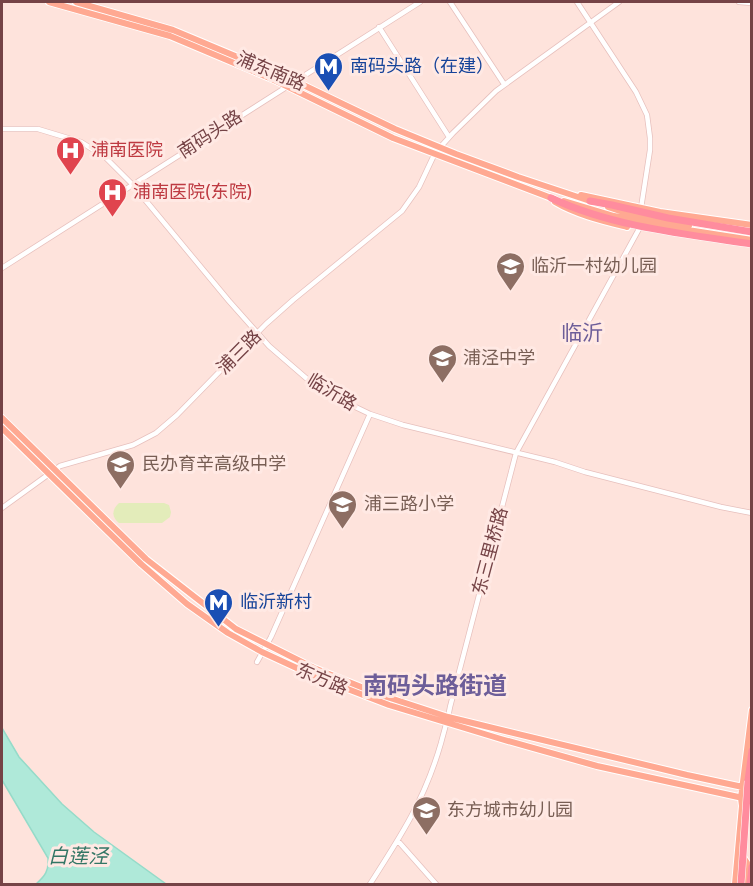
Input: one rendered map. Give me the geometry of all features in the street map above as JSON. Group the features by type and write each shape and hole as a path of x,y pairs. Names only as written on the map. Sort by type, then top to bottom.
{"highway":[{"path":"550,198 572,208 629,224 703,236 752,240"},
{"path":"590,201 726,228 752,240"},
{"path":"741,885 752,751"},
{"path":"748,885 752,867"}],"main road":[{"name":"浦东南路","path":"49,2 170,36 272,80 393,138 550,198 614,216 752,240"},
{"name":"浦东南路","path":"76,2 173,30 294,81 395,129 508,174 629,214 752,240"},
{"name":"浦东南路","path":"534,190 563,207 599,220 639,229 752,240"},
{"name":"浦东南路","path":"561,192 593,196 660,212 752,225"},
{"name":"东方路","path":"2,418 141,564 187,604 228,633 262,652 314,676 389,705 752,789"},
{"name":"东方路","path":"2,428 146,559 237,629 314,668 501,740 597,765 752,800"},
{"path":"735,885 741,798 752,710"},
{"path":"739,852 747,863 748,885"}],"street":[{"name":"南码头路","path":"2,268 420,2"},
{"path":"450,2 504,84"},
{"path":"577,2 636,92 647,115 650,150 641,208"},
{"name":"浦三路","path":"2,508 60,466 125,448 156,433 298,296 402,210 419,187 435,153 504,84 619,2"},
{"path":"739,2 752,3"},
{"path":"379,27 449,137"},
{"name":"临沂路","path":"2,129 38,129 81,142 105,157 132,184 257,334 306,378 337,398 370,414 403,425 699,502 752,513"},
{"name":"东三里桥路","path":"370,885 414,814 436,760 516,453 639,229"},
{"path":"257,662 271,637 370,414"},
{"path":"398,841 436,885"}],"green space":[{"path":"119,503 164,503 169,505 170,517 162,523 119,523 113,513"}],"water":[{"name":"白莲泾","path":"2,728 19,757 62,804 94,832 166,884 36,884 46,873 48,858 2,780"}],"place":[{"name":"南码头路（在建）","path":"329,92"},
{"name":"浦南医院","path":"70,176"},
{"name":"浦南医院(东院)","path":"112,218"},
{"name":"临沂一村幼儿园","path":"510,292"},
{"name":"浦泾中学","path":"442,384"},
{"name":"民办育辛高级中学","path":"121,490"},
{"name":"浦三路小学","path":"343,530"},
{"name":"临沂新村","path":"219,628"},
{"name":"东方城市幼儿园","path":"426,836"}],"district":[{"name":"临沂","path":"582,332"},
{"name":"南码头路街道","path":"435,685"}]}
